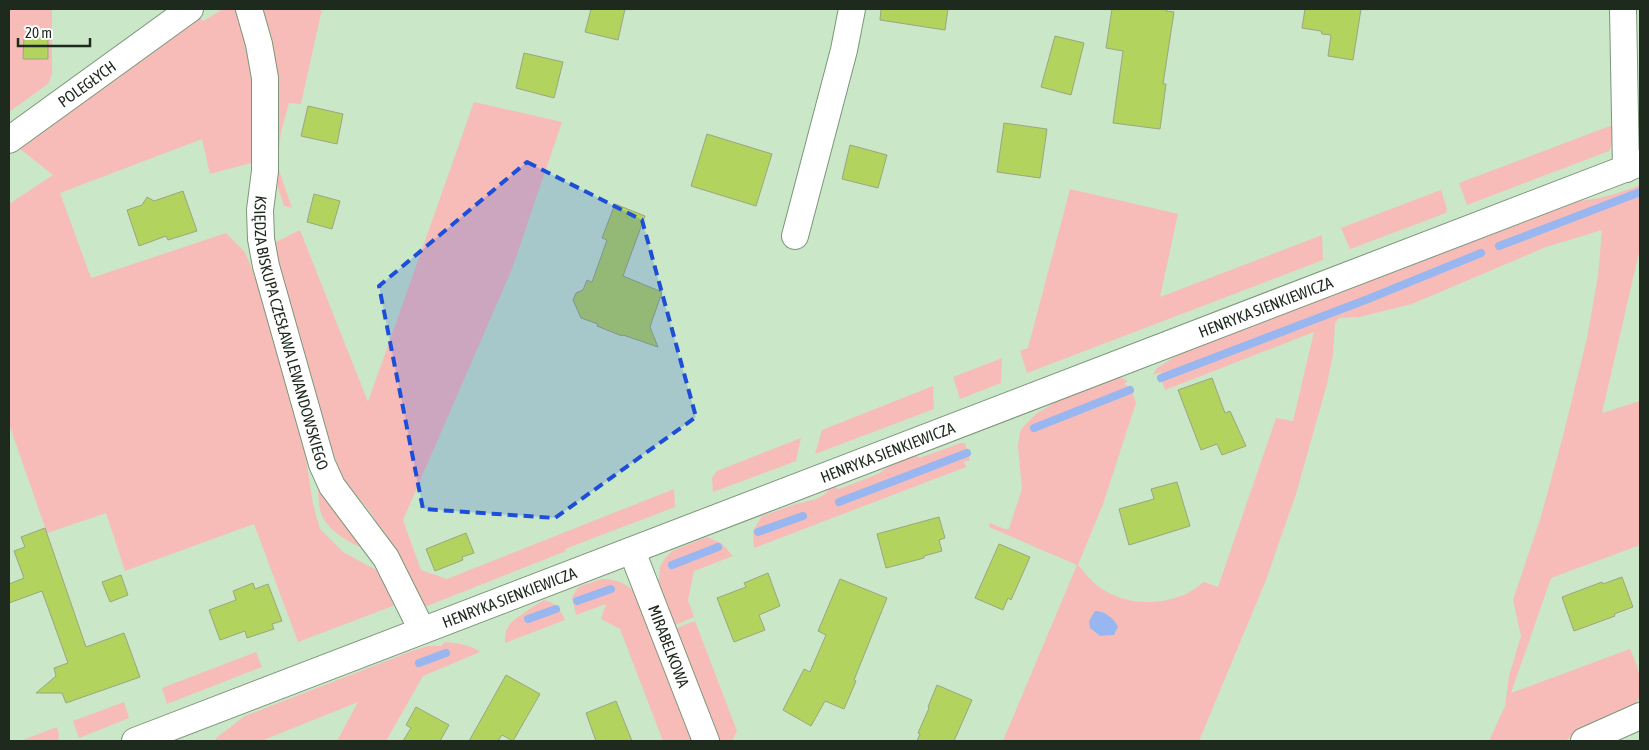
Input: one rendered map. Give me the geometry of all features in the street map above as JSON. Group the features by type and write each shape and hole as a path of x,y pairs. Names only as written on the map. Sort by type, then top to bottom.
{"street":[{"name":"POLEGŁYCH","path":"9,140 190,9"},
{"name":"KSIĘDZA BISKUPA CZESŁAWA LEWANDOWSKIEGO","path":"249,9 259,44 265,78 265,171 260,210 261,239 271,285 322,464 332,486 386,558 422,630"},
{"path":"795,236 844,50 852,9"},
{"path":"1623,9 1633,166"},
{"name":"HENRYKA SIENKIEWICZA","path":"135,741 1633,166"},
{"name":"MIRABELKOWA","path":"632,551 706,741"},
{"path":"1584,741 1640,716"}],"highlighted area":[{"path":"527,162 642,220 696,417 555,518 423,509 379,286"}],"shaded area":[{"path":"9,9 52,9 52,74 48,84 9,112"},
{"path":"223,9 240,9 248,31 258,129 251,163 210,174 202,139 60,193 91,278 226,233 245,252 257,282 303,440 313,504 320,529 343,552 385,575 398,604 298,642 254,524 125,571 106,513 47,533 9,424 9,204 53,175 19,148 200,18 203,21"},
{"path":"259,9 322,9 301,104 289,103 281,132 277,164 292,208 284,206 271,166"},
{"path":"474,102 562,122 512,269 403,520 421,570 447,579 674,489 675,507 424,606 371,513 341,476 273,271 274,243 300,230 368,402"},
{"path":"1615,124 1613,142 1609,151 1467,205 1459,183"},
{"path":"1640,185 1640,248 1602,413 1640,401 1640,545 1551,578 1511,693 1630,649 1636,663 1641,685 1638,700 1634,707 1577,732 1565,741 1489,741 1505,706 1509,676 1521,636 1513,600 1540,520 1587,338 1598,276 1602,230 1546,247 1412,304 1359,317 1339,318 1335,323 1333,355 1327,384 1296,494 1266,580 1199,741 1003,741 1077,565 989,527 990,523 1009,529 1022,489 1018,446 1020,432 1036,414 1057,401 1117,378 1128,381 1124,384 1131,388 1136,403 1103,504 1078,565 1090,579 1108,593 1139,602 1160,601 1181,596 1204,582 1218,587 1276,418 1293,421 1314,332 1165,390 1160,376 1162,372 1153,375 1157,368 1181,353 1579,201 1603,197","holes":["1099,611 1110,616 1117,630 1114,635 1100,636 1090,628 1090,619"]},
{"path":"1070,189 1178,214 1160,297 1322,235 1323,260 1027,373 1020,351 1028,348"},
{"path":"1441,190 1447,209 1446,213 1350,249 1341,228"},
{"path":"1002,358 1001,383 960,399 953,377"},
{"path":"933,386 934,409 815,454 822,430"},
{"path":"801,438 796,461 713,492 712,478 717,471"},
{"path":"965,443 970,460 964,462 966,467 754,548 753,531 762,516 816,499 824,495 830,488 835,486 839,489 878,474 891,465 916,455 919,458"},
{"path":"317,464 373,554 339,535 323,518 319,500"},
{"path":"707,537 721,543 733,556 694,571 688,600 694,617 673,626 674,629 695,621 737,731 732,741 715,741 657,597 660,567 665,558 672,551"},
{"path":"602,579 609,579 626,585 645,602 698,741 663,741 620,629 601,619 606,604 576,615 572,597 578,587"},
{"path":"544,600 557,607 565,620 505,643 507,629 510,624 524,612"},
{"path":"445,642 469,646 480,652 423,676 386,741 337,741 358,702 261,741 216,741 216,738 245,716 412,651 428,646 441,646"},
{"path":"256,652 262,667 167,704 162,688"},
{"path":"124,702 129,718 79,738 73,721"},
{"path":"57,727 58,741 20,741"}],"water":[{"path":"1095,611 1106,614 1114,621 1118,627 1114,635 1100,636 1090,628 1089,621"}],"building":[{"path":"591,9 625,9 618,40 585,32"},
{"path":"881,9 948,9 945,30 880,20"},
{"path":"1112,9 1167,9 1166,11 1174,12 1163,84 1166,84 1160,129 1113,123 1123,51 1106,48"},
{"path":"1305,9 1361,9 1353,60 1328,56 1331,35 1322,34 1321,31 1302,28"},
{"path":"24,36 48,36 48,59 23,59"},
{"path":"1055,36 1084,43 1071,95 1041,87"},
{"path":"524,53 563,62 554,98 516,88"},
{"path":"308,106 343,114 337,144 301,136"},
{"path":"1004,123 1047,129 1040,178 997,172"},
{"path":"707,134 772,154 756,206 691,186"},
{"path":"850,145 887,155 878,188 842,179"},
{"path":"183,191 197,231 168,240 166,236 139,246 127,210 142,205 147,197 154,201"},
{"path":"314,194 340,201 332,229 307,222"},
{"path":"615,204 645,216 623,276 662,292 650,327 658,347 622,336 581,318 573,300 576,293 583,290 587,280 592,282 607,240 602,238"},
{"path":"1212,378 1225,413 1230,411 1246,446 1222,455 1217,444 1201,450 1178,390"},
{"path":"1177,482 1190,526 1129,545 1119,509 1154,499 1151,489"},
{"path":"939,517 945,538 939,540 942,551 886,568 877,534"},
{"path":"45,528 86,647 124,633 140,677 66,703 62,693 36,693 56,676 54,668 68,663 42,591 9,603 9,584 24,578 14,551 25,547 21,537"},
{"path":"466,533 474,553 462,557 463,560 435,571 426,549"},
{"path":"999,544 1030,557 1011,600 1008,598 1003,610 975,598"},
{"path":"768,573 780,606 759,615 765,630 734,642 717,598 746,587 744,583"},
{"path":"121,575 128,595 110,602 102,582"},
{"path":"1622,577 1633,607 1614,614 1615,616 1574,631 1562,597 1602,582 1603,584"},
{"path":"840,579 887,598 844,709 825,701 811,726 783,710 804,669 810,672 826,635 818,631"},
{"path":"253,583 255,589 268,584 282,621 272,624 274,629 247,638 245,631 220,640 209,610 236,600 233,591"},
{"path":"506,675 540,694 513,741 502,735 498,741 469,741"},
{"path":"937,685 972,700 954,741 917,741 920,734 918,733"},
{"path":"616,701 632,741 596,741 586,713"},
{"path":"416,707 449,725 440,741 403,741 411,728 406,725"}],"waterway":[{"path":"1499,246 1640,192"},
{"path":"1161,378 1368,299 1481,253"},
{"path":"1034,428 1130,390"},
{"path":"839,502 967,453"},
{"path":"758,532 803,516"},
{"path":"672,565 718,547"},
{"path":"577,601 611,589"},
{"path":"528,619 556,609"},
{"path":"419,663 446,653"}]}
